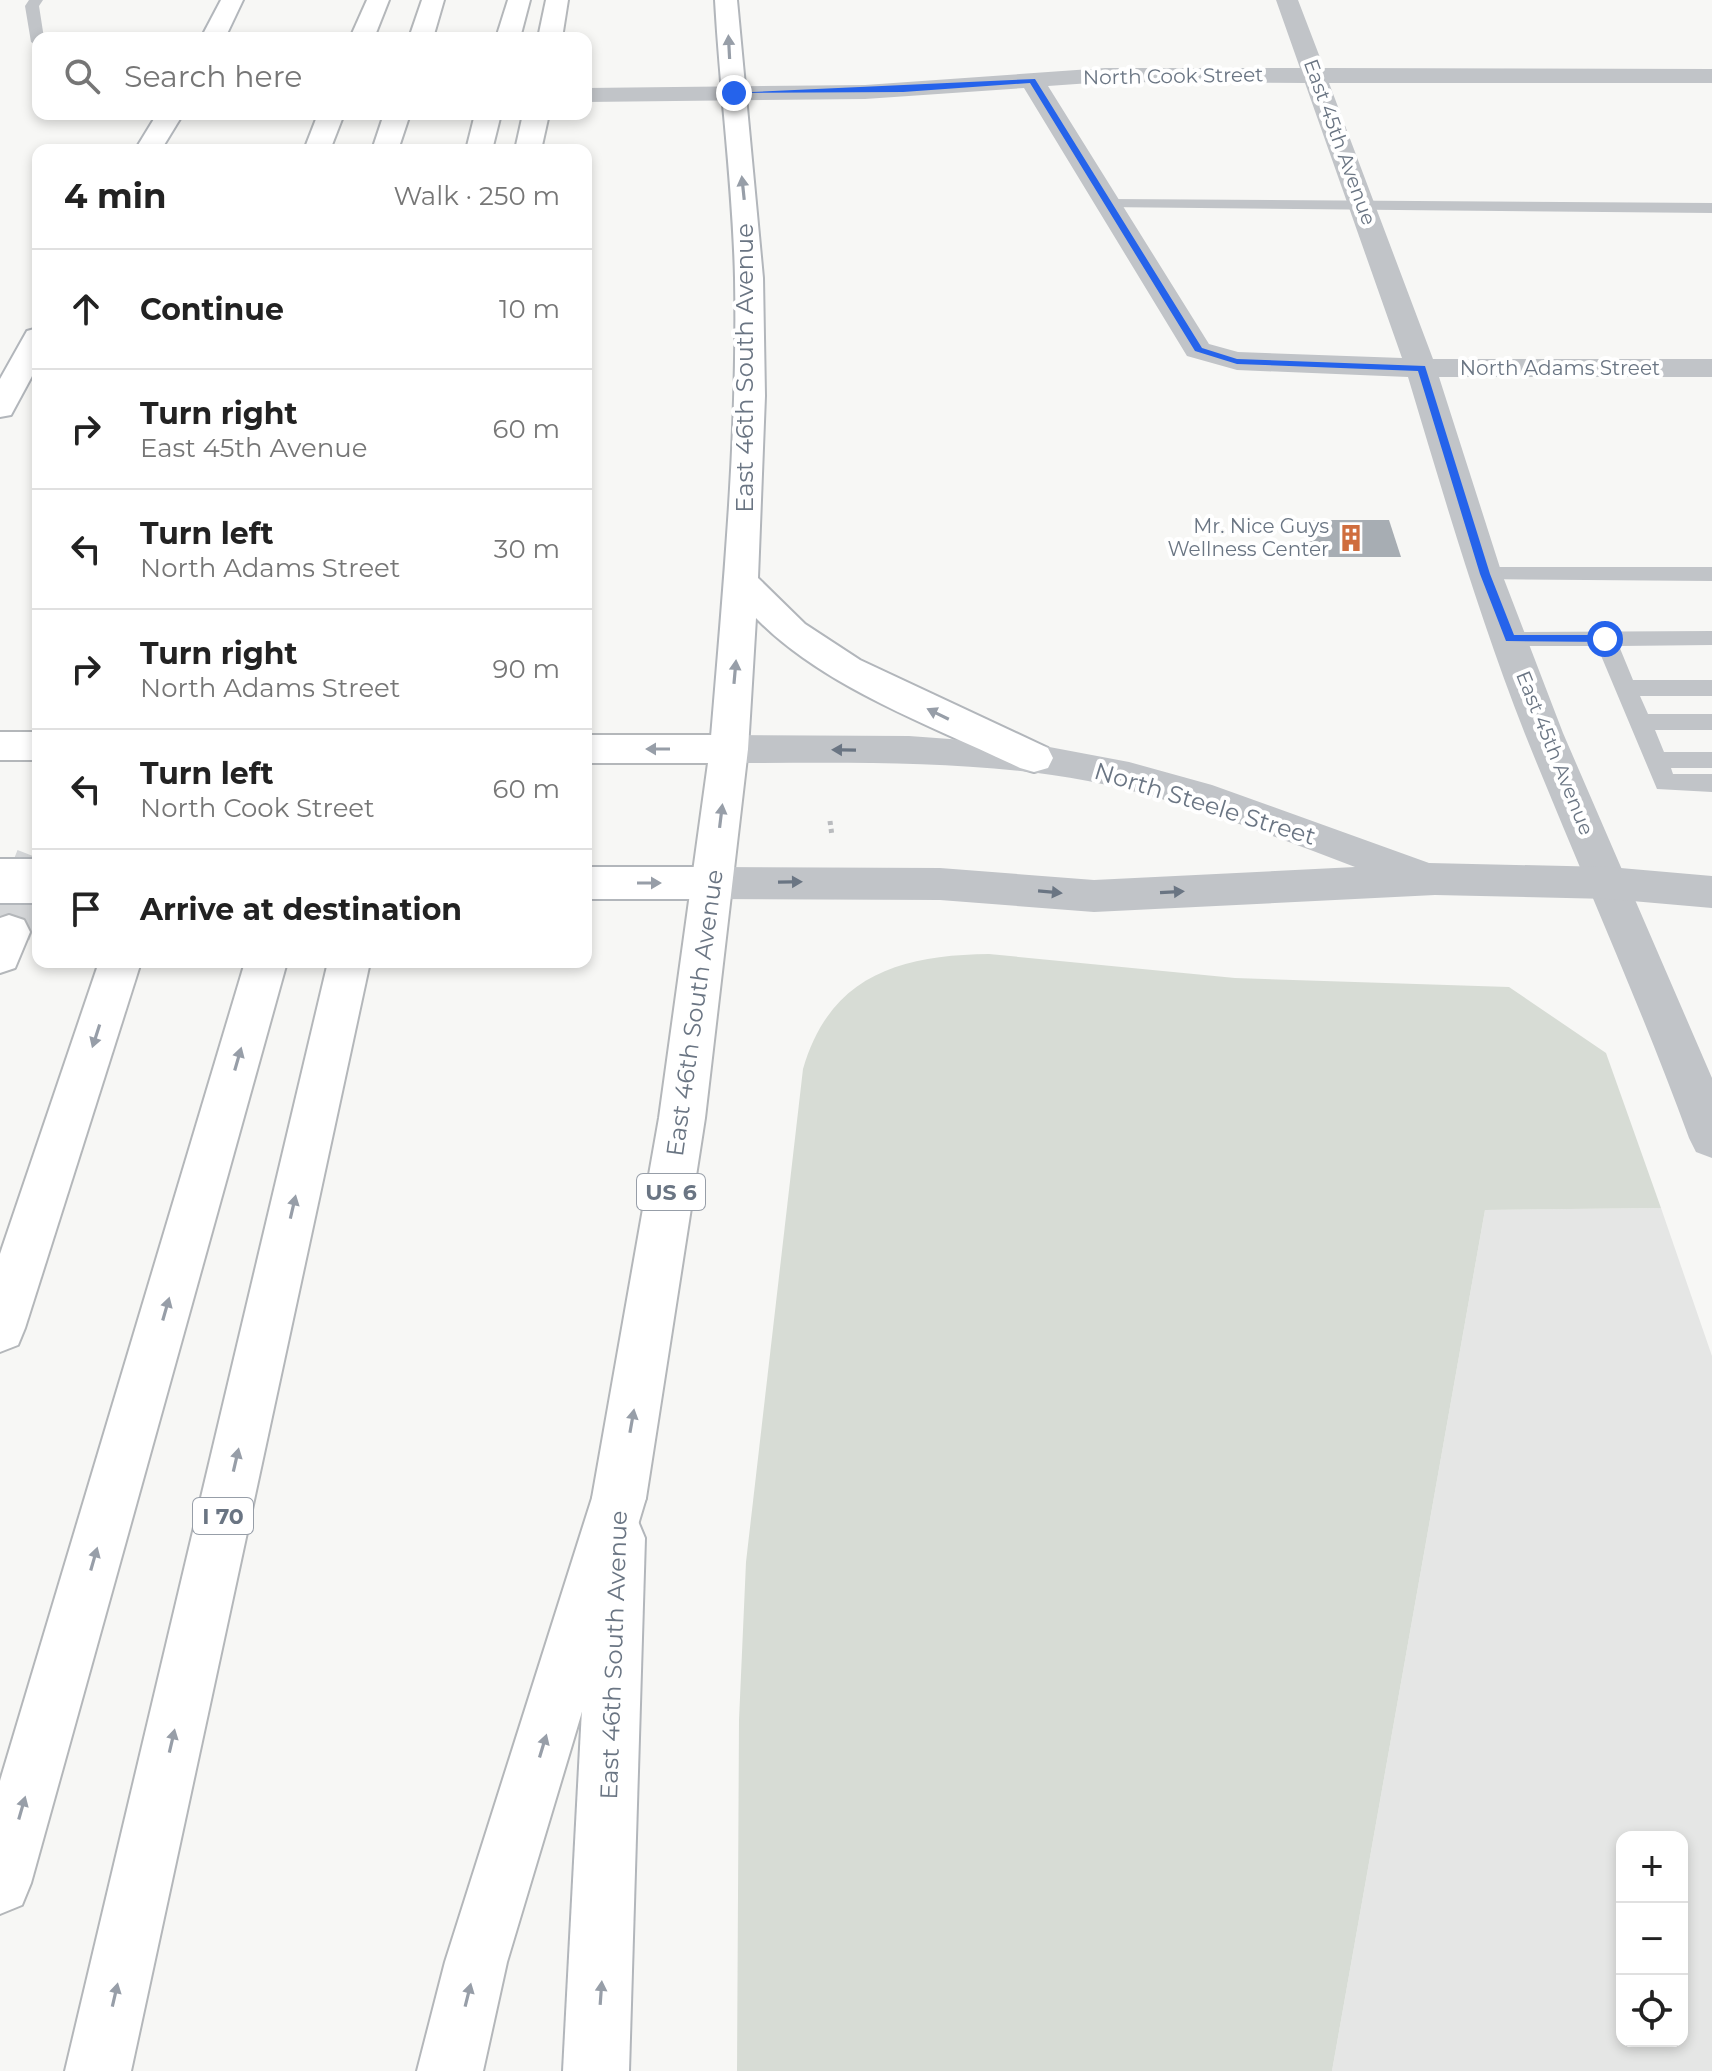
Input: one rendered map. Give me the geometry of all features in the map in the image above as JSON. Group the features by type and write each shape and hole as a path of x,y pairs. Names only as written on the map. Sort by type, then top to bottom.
{"main road":[{"path":"216,32 232,0"},
{"path":"365,32 378,0"},
{"path":"423,32 433,0"},
{"path":"510,32 519,0"},
{"path":"551,32 557,0"},
{"name":"East 46th South Avenue","path":"596,2071 603,1963 619,1498 682,1118 729,749 742,582 749,453 750,331 746,217 726,0"},
{"path":"152,144 166,120"},
{"path":"319,144 329,120"},
{"path":"387,144 395,120"},
{"path":"480,144 486,120"},
{"path":"529,144 535,120"},
{"path":"0,408 32,348"},
{"path":"742,582 792,633 847,669 1034,758"},
{"path":"0,746 32,746"},
{"path":"592,749 729,749"},
{"path":"0,881 32,881"},
{"path":"592,883 712,883"},
{"path":"0,1328 118,968"},
{"path":"0,1883 264,968"},
{"name":"I 70","path":"98,2071 348,968"},
{"name":"US 6","path":"450,2071 476,1962 619,1498"}],"street":[{"name":"East 45th Avenue","path":"1287,0 1421,368 1485,574 1544,733 1667,1018 1712,1138"},
{"name":"North Cook Street","path":"592,94 890,91 1105,75 1712,76"},
{"name":"North Adams Street","path":"1032,81 1198,350 1237,361 1421,368 1712,368"},
{"name":"North Steele Street","path":"729,749 941,752 1034,758 1090,767 1193,794 1435,879"},
{"name":"North Steele Street","path":"712,883 940,884 1094,896 1435,879 1609,883 1712,892"}],"lane":[{"path":"36,0 32,6 36,32"},
{"path":"1109,204 1712,208"},
{"path":"1485,574 1712,574"},
{"path":"1510,639 1712,638"},
{"path":"1605,639 1665,783 1712,783"},
{"path":"1626,688 1712,688"},
{"path":"1639,722 1712,722"},
{"path":"1656,760 1712,760"}],"shaded area":[{"path":"989,954 1235,978 1509,987 1606,1053 1661,1208 1485,1210 1332,2071 737,2071 739,1720 746,1562 803,1069 815,1037 831,1012 851,992 873,977 927,959"},
{"path":"1661,1208 1712,1356 1712,2071 1332,2071 1485,1210"}],"building":[{"name":"Mr. Nice Guys Wellness Center","path":"1302,520 1389,520 1401,557 1312,557"}],"tunnel":[{"path":"9,932 32,873"}],"place":[{"name":"Mr. Nice Guys Wellness Center","path":"1351,538"}],"route":[{"path":"734,93 865,92 1032,81 1198,350 1237,361 1421,368 1485,574 1510,639 1605,639"}]}
